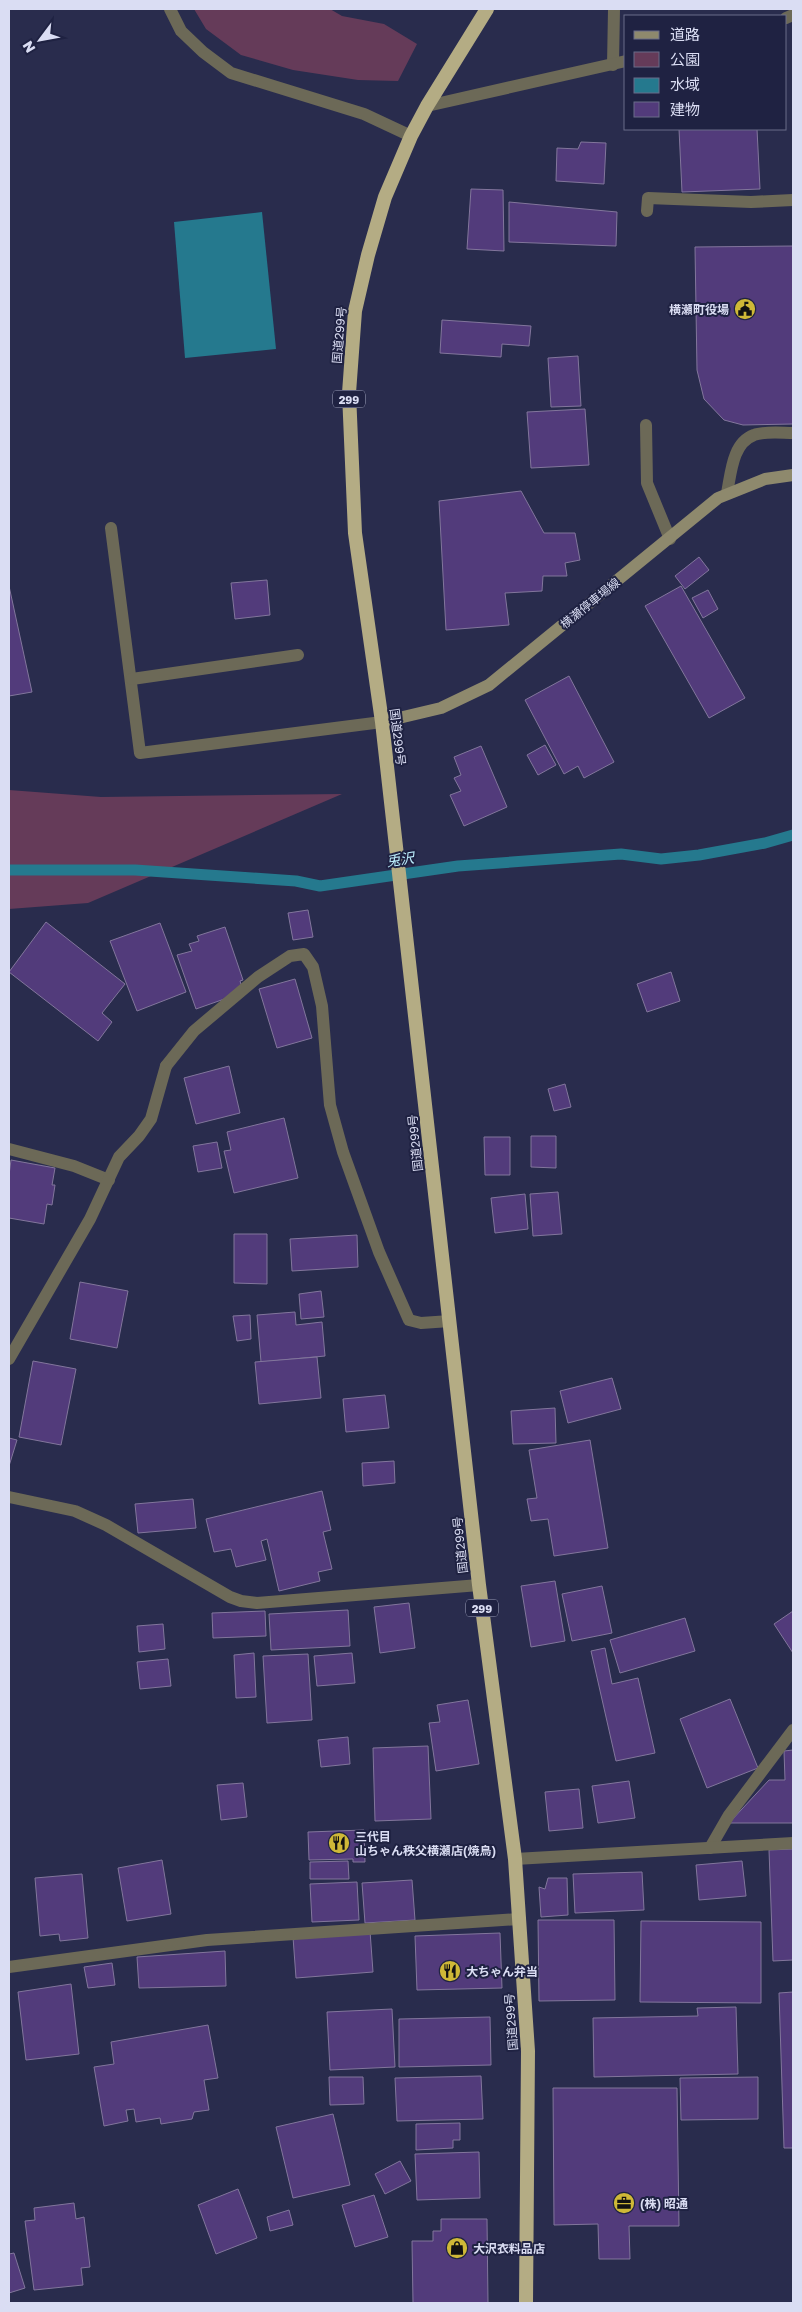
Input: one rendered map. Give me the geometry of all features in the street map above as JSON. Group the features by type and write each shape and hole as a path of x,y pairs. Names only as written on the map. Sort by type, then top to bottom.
{"highway":[{"name":"国道299号","path":"486,9 427,106 411,136 385,197 368,255 355,311 349,393 355,533 382,722 479,1585 515,1859 528,2051 526,2303"}],"main road":[{"name":"横瀬停車場線","path":"382,722 441,708 489,685 718,498 766,479 793,475"}],"street":[{"path":"170,9 181,30 203,52 231,73 364,114 411,136"},
{"path":"612,65 614,9"},
{"path":"427,106 624,62"},
{"path":"647,211 648,198 752,202 793,200"},
{"path":"646,425 647,483 670,539"},
{"path":"727,493 734,458 741,444 754,435 793,433"},
{"path":"111,528 140,752 382,722"},
{"path":"132,679 298,655"},
{"path":"9,1359 90,1219 119,1157 139,1136 151,1119 166,1066 194,1031 258,977 290,956 304,954 313,967 322,1006 330,1105 343,1152 379,1252 409,1320 421,1323 450,1321"},
{"path":"9,1149 74,1166 109,1180"},
{"path":"9,1333 22,1335"},
{"path":"9,1497 75,1511 106,1526 230,1597 242,1601 257,1603 479,1585"},
{"path":"710,1848 729,1815 793,1730"},
{"path":"515,1859 793,1843"},
{"path":"9,1967 207,1940 519,1919"}],"green space":[{"path":"194,9 330,9 342,16 384,24 417,44 398,81 358,80 293,70 241,55 206,29"},
{"path":"9,790 101,797 342,794 88,903 9,909"}],"water":[{"path":"262,212 276,349 185,358 174,222"}],"building":[{"path":"679,130 757,130 760,189 682,192"},
{"path":"581,142 606,143 604,184 556,181 557,148 578,149"},
{"path":"471,189 503,190 504,251 467,249"},
{"path":"509,202 617,212 616,246 509,242"},
{"name":"横瀬町役場","path":"793,246 793,424 743,425 724,420 704,399 697,370 695,247"},
{"path":"442,320 531,326 529,346 502,344 501,357 440,353"},
{"path":"578,356 581,406 551,407 548,358"},
{"path":"585,409 589,465 531,468 527,412"},
{"path":"521,491 544,533 575,533 580,560 565,563 567,576 543,576 542,591 505,593 509,625 446,630 439,501"},
{"path":"699,557 709,570 685,589 675,576"},
{"path":"267,580 270,615 235,619 231,583"},
{"path":"9,586 32,692 9,696"},
{"path":"681,586 745,698 709,718 645,606"},
{"path":"708,590 718,609 703,618 692,598"},
{"path":"569,676 614,762 584,778 578,766 564,774 525,700"},
{"path":"545,745 556,765 538,775 527,755"},
{"path":"481,746 507,807 464,826 450,795 461,791 454,778 461,775 454,757"},
{"path":"308,910 313,937 293,940 288,913"},
{"path":"46,922 125,984 102,1013 112,1022 98,1041 9,972"},
{"path":"160,923 186,992 137,1011 110,941"},
{"path":"225,927 243,980 240,981 242,988 230,997 196,1009 177,955 192,951 189,944 199,941 197,936"},
{"path":"671,972 680,1001 647,1012 637,984"},
{"path":"295,979 312,1038 277,1048 259,989"},
{"path":"229,1066 240,1113 196,1124 184,1078"},
{"path":"565,1084 571,1107 554,1111 548,1089"},
{"path":"284,1118 298,1178 234,1193 224,1151 231,1150 227,1132"},
{"path":"531,1136 556,1136 556,1168 531,1167"},
{"path":"484,1137 510,1137 510,1175 485,1175"},
{"path":"217,1142 222,1168 198,1172 193,1146"},
{"path":"11,1160 55,1168 52,1185 55,1185 52,1205 47,1204 44,1224 9,1218"},
{"path":"558,1192 562,1234 533,1236 530,1194"},
{"path":"525,1194 528,1229 495,1233 491,1198"},
{"path":"234,1234 267,1234 267,1284 234,1283"},
{"path":"357,1235 358,1267 292,1271 290,1239"},
{"path":"80,1282 128,1291 117,1348 70,1339"},
{"path":"321,1291 324,1317 301,1319 299,1294"},
{"path":"295,1312 296,1325 322,1322 325,1356 261,1362 257,1315"},
{"path":"250,1315 251,1339 237,1341 233,1316"},
{"path":"317,1357 321,1398 259,1404 255,1362"},
{"path":"33,1361 76,1369 61,1445 19,1437"},
{"path":"612,1378 621,1409 568,1423 560,1391"},
{"path":"385,1395 389,1428 346,1432 343,1399"},
{"path":"555,1408 556,1443 513,1444 511,1411"},
{"path":"9,1438 17,1440 9,1466"},
{"path":"590,1440 608,1548 554,1556 548,1519 531,1521 527,1499 537,1498 529,1450"},
{"path":"394,1461 395,1483 363,1486 362,1463"},
{"path":"322,1491 331,1530 323,1532 332,1569 318,1572 320,1581 279,1591 267,1539 261,1541 266,1560 236,1567 231,1549 214,1552 206,1519"},
{"path":"193,1499 196,1528 138,1533 135,1504"},
{"path":"555,1581 565,1641 531,1647 521,1586"},
{"path":"602,1586 612,1633 572,1641 562,1594"},
{"path":"409,1603 415,1648 380,1653 374,1607"},
{"path":"348,1610 350,1646 271,1650 269,1614"},
{"path":"265,1611 266,1636 213,1638 212,1613"},
{"path":"793,1611 793,1653 774,1624"},
{"path":"685,1618 695,1651 620,1673 610,1640"},
{"path":"163,1624 165,1649 139,1652 137,1626"},
{"path":"605,1648 612,1684 638,1678 655,1753 616,1761 591,1651"},
{"path":"254,1653 256,1697 236,1698 234,1655"},
{"path":"352,1653 355,1683 317,1686 314,1656"},
{"path":"308,1654 312,1720 267,1723 263,1656"},
{"path":"168,1659 171,1686 140,1689 137,1662"},
{"path":"730,1699 758,1768 707,1788 680,1719"},
{"path":"468,1700 479,1764 436,1771 429,1723 440,1722 437,1705"},
{"path":"348,1737 350,1764 321,1767 318,1740"},
{"path":"428,1746 431,1819 375,1821 373,1748"},
{"path":"793,1750 793,1823 729,1823 769,1780 785,1780 784,1751"},
{"path":"629,1781 635,1818 598,1823 592,1786"},
{"path":"243,1783 247,1817 221,1820 217,1785"},
{"path":"579,1789 583,1828 549,1831 545,1792"},
{"path":"364,1830 365,1862 353,1862 353,1859 309,1860 308,1832"},
{"path":"793,1849 793,1960 773,1961 769,1850"},
{"path":"162,1860 171,1914 127,1921 118,1868"},
{"path":"348,1861 349,1879 310,1879 310,1862"},
{"path":"742,1861 746,1896 699,1900 696,1865"},
{"path":"642,1872 644,1910 575,1913 573,1874"},
{"path":"82,1874 88,1938 60,1941 59,1934 40,1936 35,1878"},
{"path":"548,1878 567,1878 568,1915 541,1917 539,1887 545,1889"},
{"path":"412,1880 415,1920 365,1923 362,1883"},
{"path":"357,1882 359,1920 312,1922 310,1884"},
{"path":"538,1920 614,1920 615,2000 539,2001"},
{"path":"641,1921 761,1922 761,2003 640,2002"},
{"path":"370,1931 373,1972 296,1978 293,1937"},
{"path":"500,1933 502,1988 417,1990 415,1936"},
{"path":"225,1951 226,1986 139,1988 137,1957"},
{"path":"112,1963 115,1985 88,1988 84,1967"},
{"path":"71,1984 79,2054 26,2060 18,1992"},
{"path":"793,1992 793,2148 784,2148 779,1993"},
{"path":"736,2007 738,2074 594,2077 593,2018 698,2016 697,2008"},
{"path":"392,2009 395,2067 330,2070 327,2012"},
{"path":"490,2017 491,2065 399,2067 399,2019"},
{"path":"208,2025 218,2078 204,2080 209,2110 194,2112 192,2119 161,2124 160,2118 136,2122 134,2109 126,2110 128,2121 104,2126 94,2067 114,2064 111,2042"},
{"path":"481,2076 483,2119 397,2121 395,2078"},
{"path":"329,2077 363,2077 364,2104 330,2105"},
{"path":"758,2077 758,2119 681,2120 680,2078"},
{"path":"553,2088 677,2088 679,2226 629,2226 630,2259 599,2259 598,2224 554,2225"},
{"path":"333,2114 350,2185 293,2198 276,2127"},
{"path":"460,2123 460,2140 453,2140 453,2148 416,2150 416,2124"},
{"path":"479,2152 480,2198 417,2200 415,2154"},
{"path":"400,2161 411,2181 385,2194 375,2174"},
{"path":"238,2189 257,2238 216,2254 198,2205"},
{"path":"374,2195 388,2237 355,2247 342,2205"},
{"path":"74,2203 76,2219 84,2217 90,2267 81,2268 83,2285 34,2290 25,2221 35,2220 34,2208"},
{"path":"289,2210 293,2225 270,2231 267,2217"},
{"path":"441,2219 487,2219 488,2303 413,2303 412,2241 433,2241 433,2231 441,2231"},
{"path":"14,2253 25,2288 9,2293 9,2254"}],"waterway":[{"name":"兎沢","path":"9,870 135,870 296,881 320,886 458,866 621,854 661,859 699,855 765,843 793,835"}],"place":[{"name":"横瀬町役場","path":"745,309"},
{"name":"三代目 山ちゃん秩父横瀬店(焼鳥)","path":"339,1843"},
{"name":"大ちゃん弁当","path":"450,1971"},
{"name":"(株) 昭通","path":"624,2203"},
{"name":"大沢衣料品店","path":"457,2248"}]}
